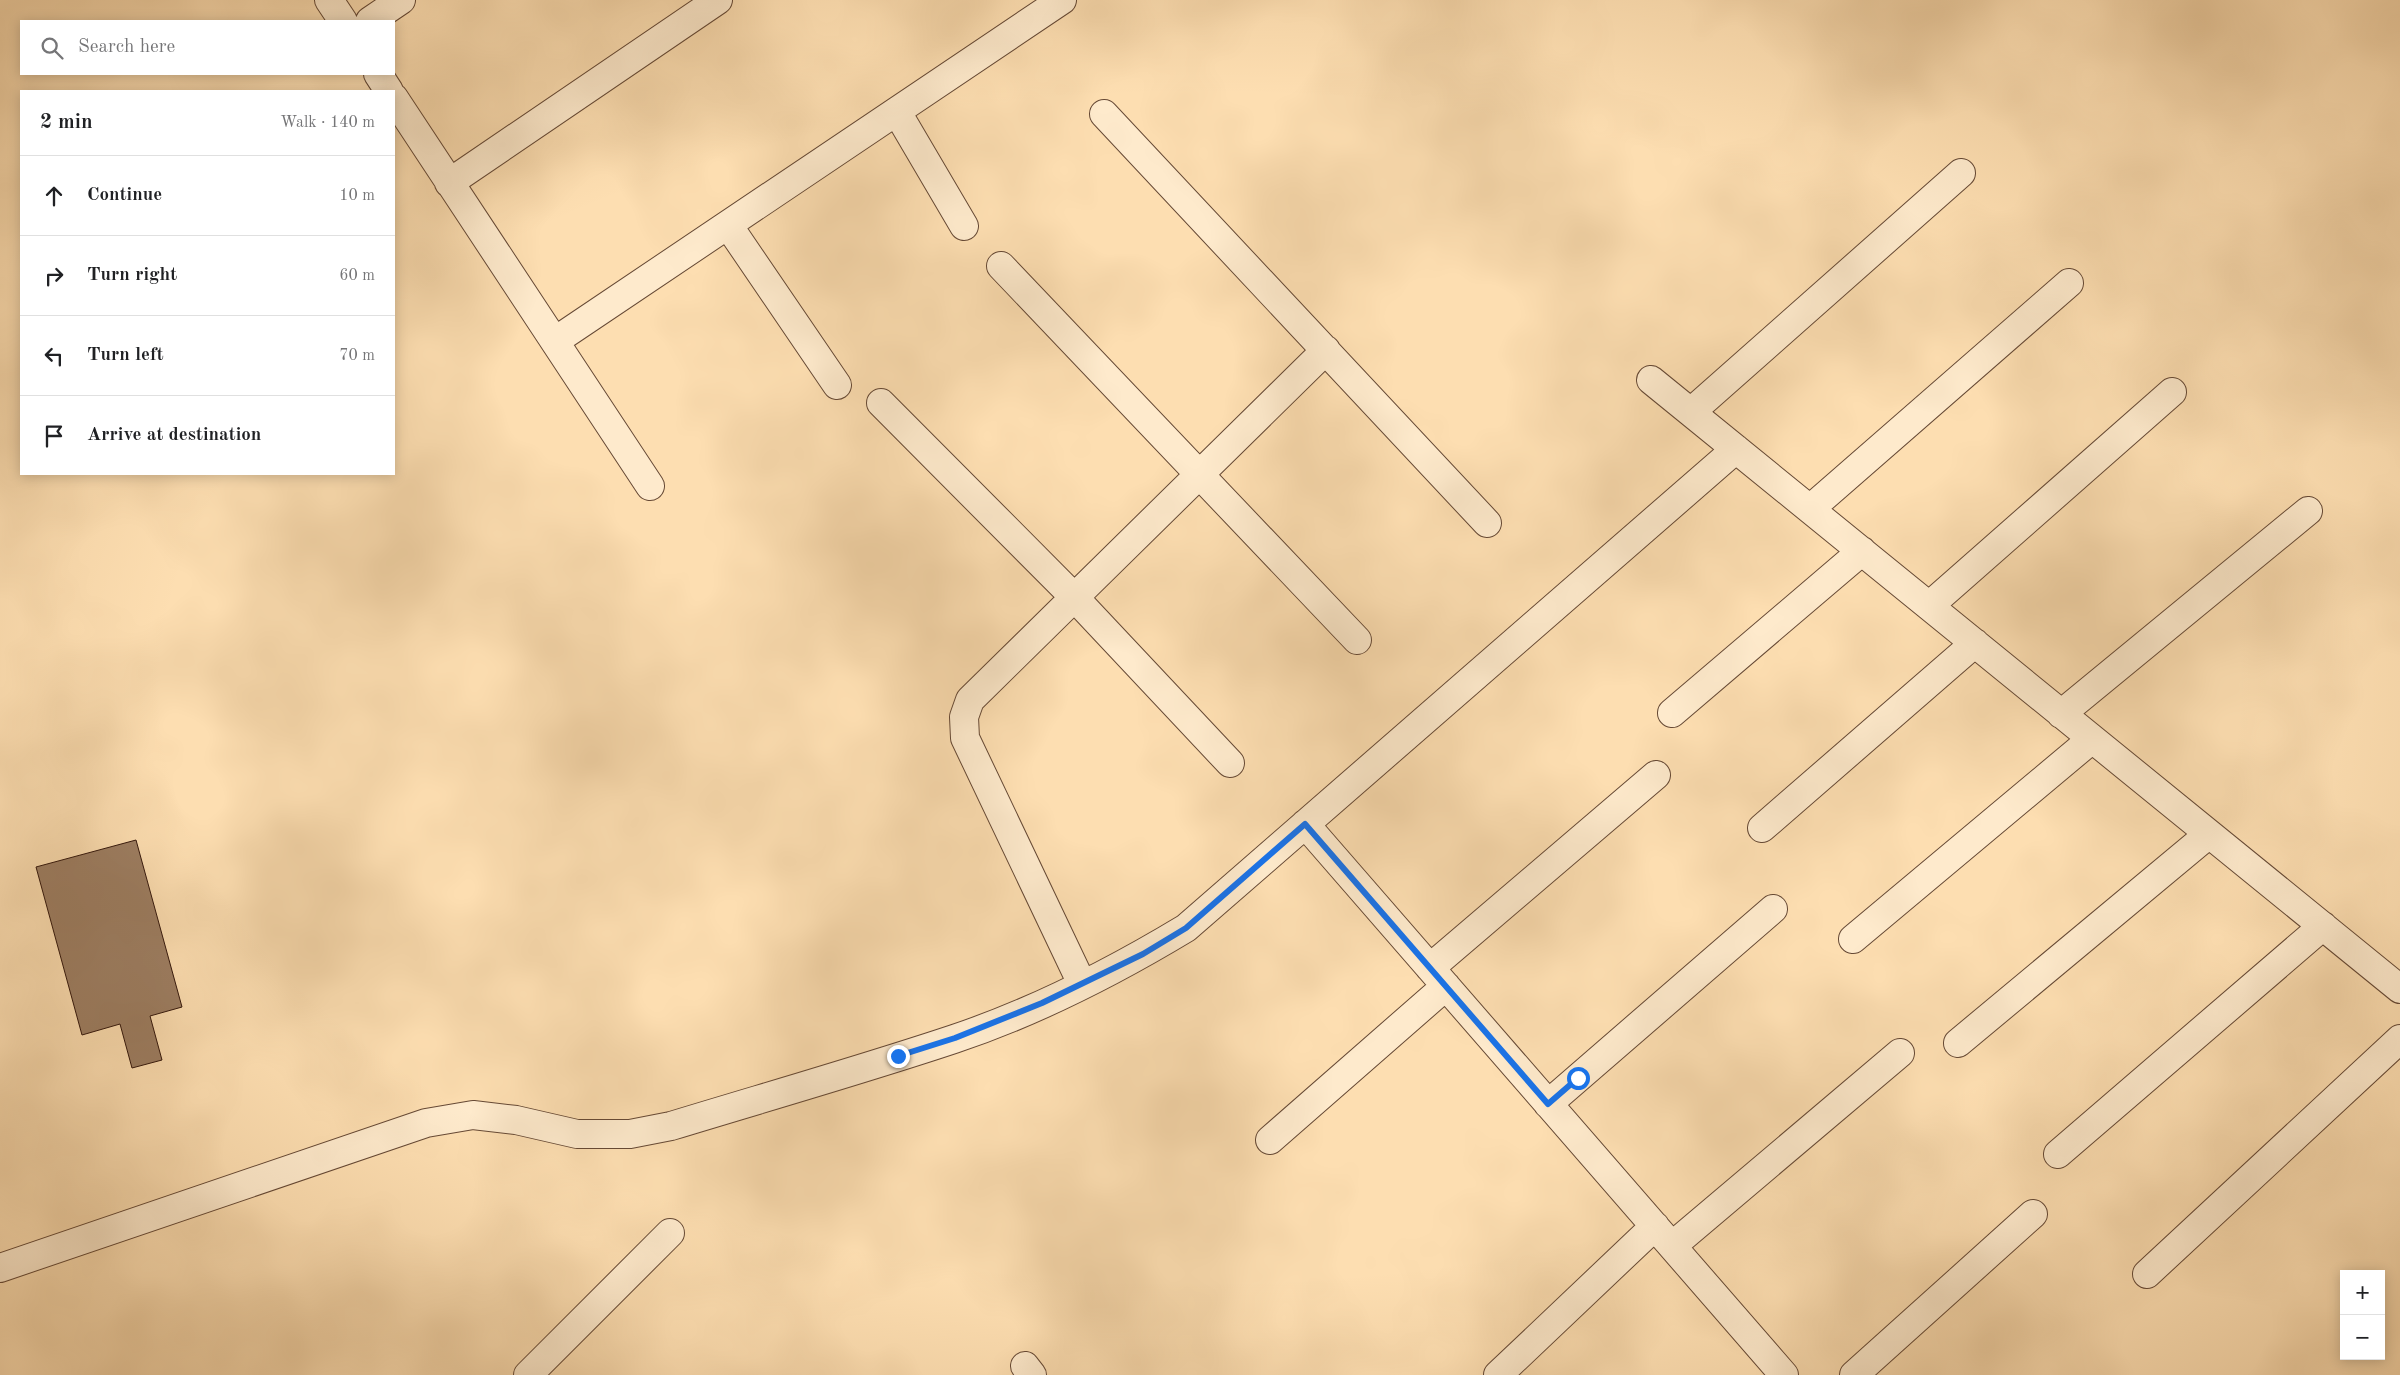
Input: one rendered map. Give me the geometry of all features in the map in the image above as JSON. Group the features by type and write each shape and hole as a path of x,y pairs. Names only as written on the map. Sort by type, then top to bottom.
{"street":[{"path":"329,0 342,20"},
{"path":"371,20 401,0"},
{"path":"450,183 718,0"},
{"path":"555,341 1062,0"},
{"path":"379,75 388,90"},
{"path":"395,100 650,486"},
{"path":"897,112 964,226"},
{"path":"1104,114 1487,523"},
{"path":"1690,412 1961,174"},
{"path":"728,225 837,385"},
{"path":"1001,266 1356,640"},
{"path":"1810,509 2069,284"},
{"path":"1082,984 965,738 964,717 970,700 1326,350"},
{"path":"1651,380 2400,989"},
{"path":"1929,606 2172,392"},
{"path":"881,403 1074,597 1230,763"},
{"path":"0,1268 426,1123 473,1115 516,1120 577,1134 630,1134 672,1126 955,1038 1042,1003 1143,954 1186,928 1736,449"},
{"path":"2061,714 2308,511"},
{"path":"1672,714 1862,551"},
{"path":"1762,828 1975,643"},
{"path":"1852,939 2092,739"},
{"path":"1270,1140 1438,977 1656,776"},
{"path":"1305,824 1784,1375"},
{"path":"1958,1043 2209,834"},
{"path":"1548,1104 1773,909"},
{"path":"2058,1154 2323,926"},
{"path":"2147,1274 2400,1039"},
{"path":"1498,1375 1663,1236 1900,1053"},
{"path":"1854,1375 2033,1214"},
{"path":"528,1375 670,1233"}],"building":[{"path":"136,840 182,1007 150,1016 162,1060 132,1068 120,1024 82,1035 36,867"}],"route":[{"path":"898,1056 955,1038 1042,1003 1143,954 1186,928 1305,824 1548,1104 1578,1078"}]}
